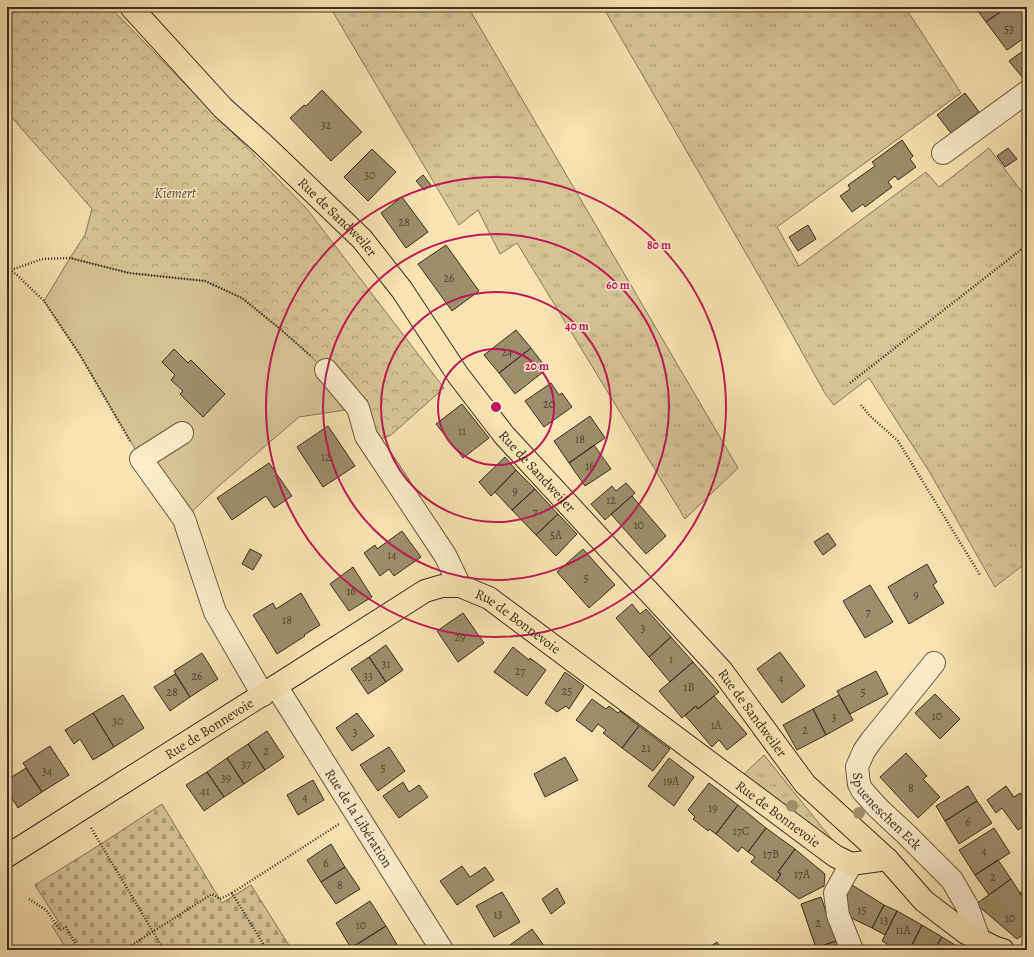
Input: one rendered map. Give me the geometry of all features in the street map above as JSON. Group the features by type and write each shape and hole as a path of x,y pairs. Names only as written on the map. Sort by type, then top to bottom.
{"main road":[{"name":"Rue de Sandweiler","path":"131,7 223,108 362,239 402,290 458,375 504,435 722,671 805,784 887,859"},
{"name":"Rue de Bonnevoie","path":"7,856 270,691 425,591 442,586 460,586 489,598 835,856 851,864"},
{"path":"851,864 887,859 924,901 966,933 1003,950"}],"street":[{"path":"943,153 1027,92"},
{"path":"326,370 358,408 366,436 445,555 460,586"},
{"path":"141,459 182,433"},
{"name":"Rue de la Libération","path":"141,459 184,519 215,612 356,813 442,950"},
{"name":"Spueneschen Eck","path":"934,663 864,751 857,767 859,784 862,790 878,808 952,880 967,906 979,939"},
{"path":"851,864 835,893 838,915 852,950"}],"path":[{"path":"850,383 1027,245"},
{"path":"11,270 42,259 70,258 129,273 205,281 242,298 279,328 326,370"},
{"path":"7,268 17,275 44,301 80,355 141,459"},
{"path":"861,405 870,416 898,441 980,574"},
{"path":"80,810 164,950"},
{"path":"124,950 212,894 220,899 232,893 356,813"},
{"path":"232,893 267,950"},
{"path":"29,899 46,910 60,930 66,928 79,950"},
{"path":"1025,945 1027,941"}],"green space":[{"name":"Kiemert","path":"7,7 110,7 307,209 444,388 391,435 373,443 358,408 129,273 70,258 85,235 92,209 7,112"},
{"path":"330,7 468,7 738,468 685,519 517,243 500,254 478,210 459,225"},
{"path":"603,7 905,7 961,93 777,227 799,266 926,172 939,187 989,148 1027,199 1027,562 995,587 929,471 869,378 834,405 826,395 766,288"},
{"path":"70,258 129,273 205,281 242,298 279,328 326,370 358,408 299,417 220,485 184,519 141,459 80,355 44,301"},
{"path":"764,755 839,848 743,775"},
{"path":"162,804 222,903 251,885 292,950 67,950 52,926 58,921 35,885"}],"building":[{"path":"975,7 1007,7 986,22"},
{"path":"1007,7 1027,7 1027,36 1007,50 986,22"},
{"path":"1027,48 1027,73 1022,77 1009,61"},
{"path":"322,90 362,132 331,161 290,118 304,105 306,106"},
{"path":"965,93 979,112 951,133 937,115"},
{"path":"902,140 913,156 910,159 916,167 898,180 895,176 888,182 892,187 865,207 863,204 852,212 840,196 850,189 848,185 875,166 872,162"},
{"path":"1008,148 1017,159 1005,167 997,156"},
{"path":"372,149 396,172 368,201 344,177"},
{"path":"423,175 431,185 424,190 416,181"},
{"path":"402,197 428,232 406,248 381,213"},
{"path":"808,225 816,239 798,251 789,237"},
{"path":"446,245 479,291 452,311 418,264"},
{"path":"516,330 531,348 499,373 484,355"},
{"path":"531,348 547,369 515,394 499,373"},
{"path":"174,349 188,363 191,360 225,394 203,417 180,394 183,391 171,380 175,375 162,362"},
{"path":"551,383 559,395 562,393 572,407 544,427 525,401"},
{"path":"462,404 489,438 463,458 436,424"},
{"path":"590,416 605,438 569,463 554,441"},
{"path":"328,426 355,466 323,487 297,447"},
{"path":"594,445 611,469 585,486 569,463"},
{"path":"505,457 516,470 491,496 479,482"},
{"path":"269,463 292,496 274,508 266,496 232,520 217,498"},
{"path":"516,470 535,489 512,510 495,492"},
{"path":"626,483 635,493 605,520 591,504 612,486 616,491"},
{"path":"535,489 558,514 536,535 512,510"},
{"path":"632,496 666,536 646,554 611,514"},
{"path":"558,514 577,534 556,556 536,535"},
{"path":"402,531 421,557 394,576 389,569 380,576 364,553 375,545 377,549"},
{"path":"828,533 836,545 823,555 814,542"},
{"path":"250,549 262,555 253,570 242,564"},
{"path":"583,549 615,585 589,608 557,572"},
{"path":"927,564 937,582 933,585 944,603 909,624 888,587"},
{"path":"353,567 372,597 349,611 330,584"},
{"path":"870,585 893,622 865,638 843,601"},
{"path":"301,593 320,625 277,654 253,615 273,603 276,609"},
{"path":"632,604 640,614 646,609 671,637 649,657 616,618"},
{"path":"463,613 484,643 458,662 437,631"},
{"path":"671,637 693,662 670,682 649,657"},
{"path":"386,645 403,670 386,682 369,657"},
{"path":"513,647 529,660 530,658 546,670 527,696 494,672"},
{"path":"780,652 805,686 782,703 757,669"},
{"path":"202,653 218,679 190,697 174,671"},
{"path":"369,657 386,682 368,694 351,669"},
{"path":"693,662 719,692 698,709 696,706 682,718 659,691"},
{"path":"876,671 888,694 850,714 837,691"},
{"path":"565,672 584,686 569,709 566,706 557,712 545,703"},
{"path":"175,674 190,697 170,711 154,687"},
{"path":"935,694 960,719 940,739 915,713"},
{"path":"123,695 144,728 114,747 93,713"},
{"path":"839,695 853,720 826,735 813,709"},
{"path":"714,696 747,734 727,750 719,740 712,747 685,715 696,706 698,709"},
{"path":"592,699 606,709 609,706 618,713 620,711 639,726 622,748 603,733 606,730 598,724 592,732 576,720"},
{"path":"813,709 826,735 797,750 783,725"},
{"path":"93,713 114,747 93,760 80,739 74,744 65,730"},
{"path":"357,713 374,736 352,751 336,728"},
{"path":"639,726 670,749 653,771 622,748"},
{"path":"267,731 284,757 265,770 248,744"},
{"path":"248,744 265,770 244,784 227,758"},
{"path":"50,746 69,775 42,792 23,763"},
{"path":"389,747 405,771 378,791 360,765"},
{"path":"906,753 927,776 923,779 940,797 918,818 880,777"},
{"path":"565,757 578,780 545,797 534,774"},
{"path":"227,758 244,784 224,797 207,772"},
{"path":"669,758 694,777 674,806 648,786"},
{"path":"26,768 42,792 18,808 7,790 7,780"},
{"path":"207,772 224,797 204,811 186,785"},
{"path":"313,780 324,800 298,815 287,795"},
{"path":"403,782 409,792 419,785 428,797 399,818 383,796"},
{"path":"709,783 738,805 716,834 709,829 708,831 693,819 695,817 688,810"},
{"path":"968,786 977,801 945,821 936,806"},
{"path":"1006,786 1014,797 1020,793 1027,803 1027,824 1018,830 1002,808 996,813 987,800"},
{"path":"977,801 992,823 959,844 945,821"},
{"path":"738,805 766,828 748,852 742,847 738,852 716,834"},
{"path":"766,828 795,849 778,872 781,874 776,881 751,862 755,857 748,852"},
{"path":"994,828 1010,853 975,875 959,850"},
{"path":"331,844 345,867 321,882 307,860"},
{"path":"795,849 825,874 824,886 799,899 776,881 781,874 778,872"},
{"path":"998,860 1011,879 989,895 975,875"},
{"path":"462,866 470,877 485,867 494,880 457,905 440,881"},
{"path":"345,867 360,889 336,904 321,882"},
{"path":"1011,879 1027,904 1027,932 1017,939 976,904"},
{"path":"852,885 884,905 872,928 843,914 841,906"},
{"path":"557,888 565,903 551,914 542,899"},
{"path":"1027,889 1027,904 1020,893"},
{"path":"502,892 520,922 494,937 476,906"},
{"path":"821,897 836,941 816,948 801,904"},
{"path":"370,901 386,926 351,948 336,923"},
{"path":"884,905 897,911 885,935 872,928"},
{"path":"897,911 922,925 910,949 905,947 901,950 897,950 882,941"},
{"path":"922,925 942,937 934,950 901,950 905,947 910,949"},
{"path":"386,926 399,948 395,950 352,950 351,948"},
{"path":"532,929 547,950 503,950"},
{"path":"942,937 955,945 952,950 934,950"},
{"path":"836,941 840,950 817,950 816,948"},
{"path":"717,942 722,950 705,950"}]}
